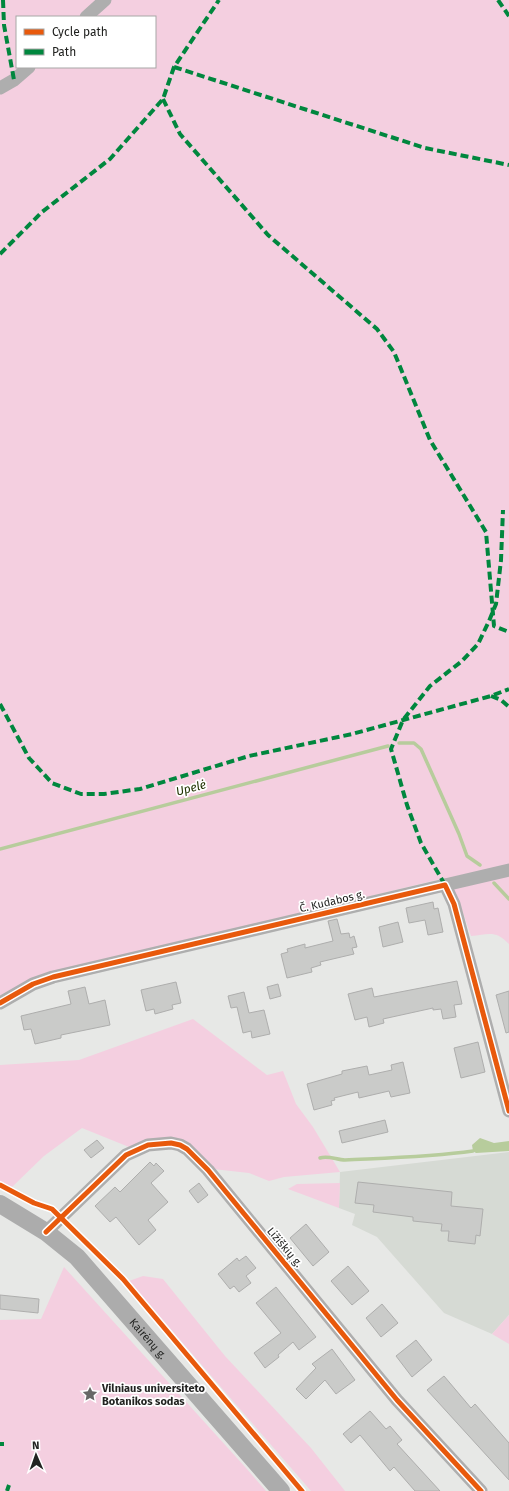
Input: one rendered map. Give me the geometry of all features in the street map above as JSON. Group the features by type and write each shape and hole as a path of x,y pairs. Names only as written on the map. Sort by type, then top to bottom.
{"main road":[{"name":"Kairėnų g.","path":"0,1204 46,1232 77,1257 281,1491"}],"street":[{"path":"87,16 105,0"},
{"path":"0,88 14,80 28,68"},
{"name":"Č. Kudabos g.","path":"0,1003 33,984 53,977 509,870"},
{"path":"445,885 454,904 509,1111"},
{"name":"Ližiškių g.","path":"46,1232 126,1155 148,1145 161,1143 180,1145 187,1149 213,1176 397,1400 481,1491"}],"shaded area":[{"path":"0,0 509,0 509,944 500,937 492,934 471,936 458,898 445,878 53,973 0,996"},
{"path":"193,1019 267,1075 283,1071 296,1104 313,1127 340,1172 284,1177 269,1181 249,1173 213,1169 187,1143 129,1147 82,1128 44,1156 12,1187 0,1182 0,1065 79,1060"},
{"path":"480,1138 494,1143 509,1141 509,1151 476,1153 473,1151 472,1145"},
{"path":"509,1152 509,1315 492,1334 444,1313 377,1237 352,1225 355,1214 339,1208 340,1172"},
{"path":"340,1183 339,1208 288,1189 297,1184"},
{"name":"Vilniaus universiteto Botanikos sodas","path":"64,1267 266,1491 0,1491 0,1320 41,1319"},
{"path":"143,1276 163,1279 225,1356 311,1448 345,1491 311,1491 129,1281"},
{"path":"509,1315 509,1344 492,1334"}],"building":[{"path":"433,902 434,909 438,908 443,932 428,935 425,920 409,923 406,908"},
{"path":"337,919 341,934 349,933 350,938 354,936 357,947 352,948 354,954 320,962 321,965 311,968 312,972 287,978 281,954 288,952 287,949 305,944 305,948 333,941 328,921"},
{"path":"398,922 403,942 383,947 379,927"},
{"path":"457,981 462,1004 454,1005 456,1017 443,1019 441,1009 433,1010 433,1008 383,1019 384,1023 369,1027 367,1017 355,1020 348,994 372,988 374,997"},
{"path":"176,982 181,1003 172,1005 173,1009 155,1014 154,1009 146,1011 141,990"},
{"path":"278,984 281,996 270,999 267,987"},
{"path":"85,987 89,1004 105,1000 110,1025 61,1035 61,1038 35,1044 31,1029 24,1030 21,1016 71,1004 68,991"},
{"path":"509,991 509,1032 506,1033 496,995"},
{"path":"244,992 249,1013 264,1010 270,1034 252,1038 251,1031 243,1033 237,1007 231,1008 228,996"},
{"path":"478,1042 485,1072 461,1078 454,1048"},
{"path":"403,1062 410,1093 391,1097 389,1091 359,1098 358,1092 334,1098 335,1100 331,1101 332,1105 314,1110 307,1084 342,1074 342,1071 367,1066 369,1075 392,1070 391,1065"},
{"path":"385,1120 388,1132 342,1143 339,1131"},
{"path":"97,1140 104,1148 91,1158 84,1150"},
{"path":"150,1162 154,1166 156,1163 164,1171 151,1183 168,1202 148,1220 156,1230 139,1245 116,1217 110,1222 95,1206 115,1187 120,1192"},
{"path":"358,1182 452,1192 451,1206 483,1209 480,1236 476,1235 475,1244 448,1241 449,1231 441,1231 442,1224 413,1221 413,1217 373,1212 374,1205 355,1203"},
{"path":"199,1183 208,1195 198,1203 189,1191"},
{"path":"306,1224 329,1252 313,1266 290,1238"},
{"path":"246,1256 256,1268 246,1276 251,1283 239,1292 234,1286 230,1289 218,1274 237,1258 239,1261"},
{"path":"348,1266 369,1291 352,1305 331,1281"},
{"path":"276,1287 316,1337 299,1350 293,1342 278,1355 279,1357 265,1368 254,1353 281,1333 256,1303"},
{"path":"0,1295 39,1299 38,1313 0,1309"},
{"path":"382,1304 398,1323 381,1337 366,1318"},
{"path":"416,1340 432,1360 412,1377 396,1356"},
{"path":"332,1349 355,1380 336,1394 325,1380 306,1399 296,1389 316,1368 312,1364"},
{"path":"444,1376 471,1408 475,1404 509,1443 509,1480 427,1390"},
{"path":"370,1411 386,1429 390,1426 402,1440 397,1444 440,1491 415,1491 394,1467 390,1471 360,1435 351,1443 343,1434"}],"waterway":[{"name":"Upelė","path":"399,743 414,743 421,749 459,834 467,856 480,865"},
{"name":"Upelė","path":"0,849 388,746"},
{"name":"Upelė","path":"494,883 509,899"},
{"path":"320,1158 326,1157 345,1160 377,1159 473,1151"}],"marked path":[{"path":"3,0 4,25 14,80"},
{"path":"0,254 42,212 110,159 163,99 174,67 219,0"},
{"path":"498,0 509,16"},
{"path":"174,67 425,148 509,165"},
{"path":"163,99 180,134 268,235 377,329 394,352 430,440 486,532 494,626 509,632"},
{"path":"445,885 421,843 407,805 391,749 403,720 430,686 462,661 478,644 489,621 496,604 501,560 503,510"},
{"path":"0,704 29,758 52,783 81,794 104,794 140,789 249,756 352,734 491,696 509,689"},
{"path":"491,696 501,700 509,707"},
{"path":"7,1491 9,1485"}],"cycle path":[{"path":"0,1003 33,984 53,977 445,885 454,904 509,1111"},
{"path":"46,1232 126,1155 148,1145 171,1143 180,1145 187,1149 208,1170 397,1400 481,1491"},
{"path":"0,1185 34,1203 52,1209 123,1279 302,1491"}],"place":[{"name":"Vilniaus universiteto Botanikos sodas","path":"90,1394"}]}
